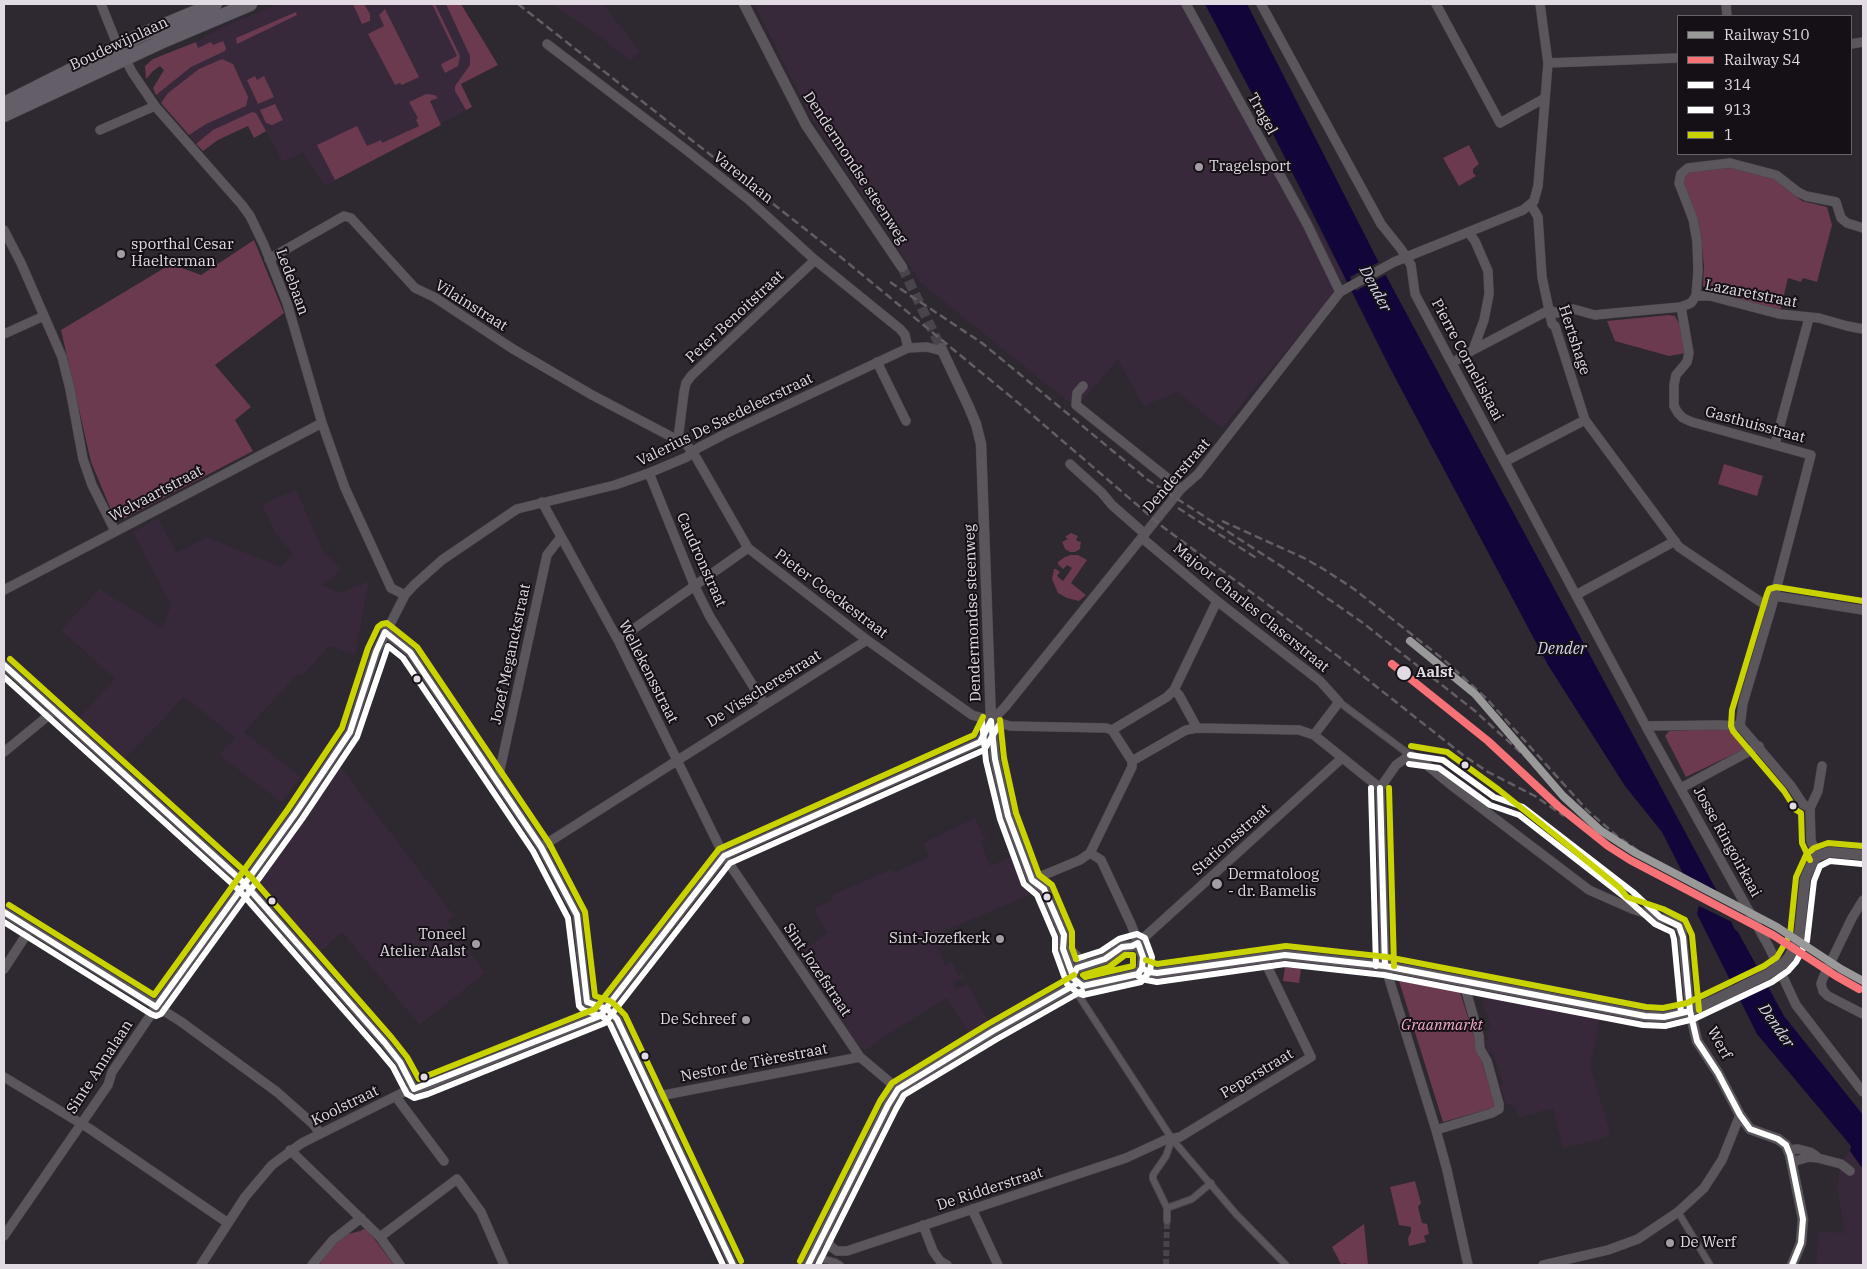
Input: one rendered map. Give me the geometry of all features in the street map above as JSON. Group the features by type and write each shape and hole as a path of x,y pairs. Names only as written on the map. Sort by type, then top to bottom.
{"main road":[{"name":"Boudewijnlaan","path":"4,114 122,52 145,34 214,4"},
{"name":"Boudewijnlaan","path":"4,104 122,52 150,47 250,4"}],"street":[{"name":"Ledebaan","path":"101,4 122,52 155,106 242,205 258,232 287,304 322,423 345,488 391,588 405,594"},
{"name":"Dendermondse steenweg","path":"744,4 802,118 902,267"},
{"name":"Tragel","path":"1186,4 1307,224 1340,292"},
{"name":"Pierre Corneliskaai","path":"1262,4 1380,224 1411,265 1415,294 1648,729"},
{"path":"1436,4 1500,123 1545,98"},
{"path":"1531,204 1536,196 1538,186 1548,63 1540,4"},
{"name":"Varenlaan","path":"547,44 685,149 748,200 815,260 900,329 905,335 908,348"},
{"path":"1548,63 1677,58"},
{"path":"100,130 155,106"},
{"path":"1696,296 1698,271 1697,241 1693,219 1679,183 1680,174 1688,168 1730,163 1776,176 1806,196 1836,202 1841,218 1847,223 1863,228"},
{"name":"Denderstraat","path":"724,856 980,742 991,721 1005,707 1181,489 1198,474 1340,292 1394,262 1523,210 1531,204"},
{"name":"Hertshage","path":"1531,204 1538,218 1542,277 1549,310 1585,420 1679,547 1771,609"},
{"name":"Vilainstraat","path":"269,259 344,216 351,218 416,288 434,297 513,349 592,395 664,434 678,439"},
{"path":"4,230 21,263 62,357 83,458 92,485 115,531"},
{"path":"1468,232 1475,241 1486,266 1489,285 1487,308 1473,350"},
{"name":"Peter Benoitstraat","path":"678,439 684,392 686,383 691,376 815,260"},
{"name":"Lazaretstraat","path":"1681,307 1691,303 1696,296 1710,296 1779,314 1819,318 1863,329"},
{"path":"1452,363 1549,310 1557,313 1573,309 1595,315 1681,307"},
{"name":"Gasthuisstraat","path":"1681,307 1689,353 1687,362 1676,375 1674,406 1683,418 1811,455 1775,596 1742,703 1740,726"},
{"path":"4,334 44,316"},
{"path":"1775,444 1809,318"},
{"name":"Valerius De Saedeleerstraat","path":"386,632 405,594 442,560 517,509 615,485 649,474 687,457 692,452 725,434 908,348 927,347 941,349"},
{"name":"Dendermondse steenweg","path":"941,349 968,405 982,444 991,721 995,759 1003,796 1032,880"},
{"path":"877,362 906,421"},
{"path":"1083,386 1077,393 1076,405 1181,489"},
{"path":"1506,461 1585,420"},
{"name":"Welvaartstraat","path":"4,590 322,423"},
{"path":"678,439 687,445 692,452"},
{"name":"Pieter Coeckestraat","path":"692,452 748,548 867,640 972,715 1010,726 1106,728 1112,730"},
{"name":"Majoor Charles Claserstraat","path":"1070,464 1102,493 1144,536 1217,601 1320,681 1339,702"},
{"name":"Caudronstraat","path":"649,474 695,587 710,617 765,705"},
{"name":"Wellekensstraat","path":"542,502 618,640 724,856"},
{"name":"Jozef Meganckstraat","path":"495,779 499,774 546,555 561,537"},
{"path":"1576,595 1675,541"},
{"path":"618,640 748,548"},
{"path":"1775,596 1863,610"},
{"path":"1032,880 1080,860 1090,853 1132,768 1132,761 1112,730 1167,697 1174,690 1217,601"},
{"path":"386,632 410,652 541,847 577,915 587,1002 591,1020"},
{"name":"Sinte Annalaan","path":"4,1236 108,1085 112,1072 156,1006 295,814 350,732 376,652 386,632"},
{"name":"De Visscherestraat","path":"541,847 867,640"},
{"path":"4,665 244,883 385,1043 400,1062 414,1089"},
{"path":"1174,690 1179,695 1197,728"},
{"path":"1314,736 1339,702 1410,756 1422,761 1589,890 1606,899 1660,917 1679,926 1683,937 1690,1011"},
{"path":"4,752 54,711"},
{"path":"1648,729 1710,725 1740,726 1759,746 1803,804 1810,808"},
{"path":"1132,761 1186,730 1197,728 1299,730 1314,736 1380,788"},
{"name":"Josse Ringoirkaai","path":"1648,729 1765,938 1800,1013 1863,1092"},
{"path":"1681,788 1759,746"},
{"path":"1410,756 1396,765 1380,788 1385,966 1436,1130 1468,1265"},
{"name":"Stationsstraat","path":"1138,943 1342,758"},
{"path":"1818,856 1811,841 1810,808 1818,791 1822,766"},
{"path":"1142,968 1149,972 1157,973 1286,956 1385,966 1645,1016 1664,1017 1690,1011 1727,995 1778,968 1790,957 1800,938 1806,875 1811,863 1818,856 1829,852 1863,855"},
{"path":"1090,853 1101,860 1131,924 1138,943 1143,957 1142,968 1138,974 1090,985 1083,986 1076,978 1077,968 1105,958 1122,947 1138,943"},
{"name":"Koolstraat","path":"201,1265 245,1197 272,1165 290,1150 320,1133 414,1089 600,1016 724,856"},
{"name":"Sint Jozefstraat","path":"724,856 860,1057 898,1089"},
{"path":"1032,880 1044,889 1064,935 1063,949 1076,978 1079,996 1172,1139 1236,1214 1286,1265"},
{"path":"1863,900 1852,918 1821,982 1822,989 1828,996 1863,1014"},
{"path":"4,912 180,1021 277,1092 313,1124 320,1133"},
{"path":"4,969 30,929"},
{"path":"1063,949 1073,953 1085,965"},
{"name":"Peperstraat","path":"1172,1139 1180,1137 1311,1057 1266,964 1261,958"},
{"path":"840,1265 835,1262 813,1263 826,1232 888,1105 898,1089 1076,978"},
{"path":"1436,1130 1492,1113 1499,1109 1487,1061 1480,1049 1479,1036 1466,991 1467,981"},
{"path":"587,1002 606,1009 617,1019 733,1265"},
{"name":"Werf","path":"1690,1011 1697,1041 1718,1073 1740,1115 1750,1129 1778,1139 1786,1145 1790,1156"},
{"name":"Nestor de Tièrestraat","path":"654,1097 860,1057"},
{"path":"4,1077 69,1115 228,1224"},
{"path":"396,1097 444,1161"},
{"path":"1543,1265 1608,1250 1638,1239 1678,1212 1704,1188 1722,1160 1740,1115"},
{"path":"1167,1221 1167,1208 1153,1179 1166,1156 1172,1139"},
{"name":"De Ridderstraat","path":"826,1232 830,1246 837,1251 844,1252 1126,1158 1165,1140 1172,1139"},
{"path":"290,1150 380,1237 400,1265"},
{"path":"1792,1265 1801,1243 1803,1219 1790,1156 1818,1158 1841,1164 1850,1171"},
{"path":"380,1237 457,1179 482,1212 504,1265"},
{"path":"1167,1208 1192,1199 1211,1183"},
{"path":"972,1209 998,1265"},
{"path":"1678,1212 1710,1265"},
{"path":"312,1265 333,1240 361,1218"},
{"path":"923,1225 933,1251 940,1261 947,1265"}],"shaded area":[{"path":"278,4 461,4 498,65 461,84 472,107 325,186 303,152 283,162 265,131 254,138 248,126 218,140 203,151 161,103 153,88 201,54 196,42 222,27"},
{"path":"551,4 603,4 640,51 630,61 593,31"},
{"path":"754,4 1188,4 1345,276 1322,308 1222,428 1177,392 1144,406 1118,360 1076,408 921,283 813,121"},
{"path":"296,489 323,551 342,570 322,585 340,593 369,581 355,654 329,646 303,675 299,673 244,732 301,777 281,802 219,755 236,738 184,697 122,762 77,720 115,679 61,630 99,589 162,628 171,605 133,532 158,518 176,553 207,537 281,567 293,554 275,533 262,505"},
{"path":"339,765 454,916 447,921 485,973 420,1025 342,932 316,956 255,882"},
{"path":"975,818 983,836 986,835 987,838 980,841 990,866 1014,856 1030,895 944,931 949,943 938,948 945,965 952,962 958,975 962,973 964,978 953,982 956,989 967,984 990,1023 970,1035 947,998 865,1051 858,1046 797,954 828,933 814,909 832,900 834,894 892,869 894,873 929,857 923,843"},
{"path":"1487,992 1601,1015 1590,1066 1610,1131 1607,1137 1563,1148 1553,1108 1519,1118 1515,1106 1506,1105 1500,1085 1503,1084 1494,1056 1491,1052 1488,1053 1485,1041 1488,1040 1487,1031 1491,1029 1482,1001 1486,999 1485,995"},
{"path":"1850,1151 1863,1169 1863,1265 1816,1265 1819,1231 1845,1233 1837,1186 1841,1163"}],"green space":[{"path":"353,4 364,4 370,14 370,21 362,24"},
{"path":"432,4 435,4 460,56 458,66 445,73 441,65 457,56"},
{"path":"446,4 461,4 498,65 461,84 472,107 466,110 455,91 455,86 470,65 470,56"},
{"path":"385,9 419,77 402,85 400,83 395,85 368,34 384,26 379,15"},
{"path":"296,12 297,15 237,44 236,38"},
{"path":"223,41 226,48 225,51 191,67 156,95 153,88 164,70 160,66 146,79 145,66 153,59 196,42 198,48 211,42 213,45"},
{"path":"222,59 233,64 248,97 246,106 206,124 189,135 161,103 168,93 199,69"},
{"path":"255,76 257,80 264,76 274,97 258,104 247,80"},
{"path":"426,94 435,95 438,98 430,101 441,125 335,180 317,145 357,126 367,146 381,140 382,143 419,126 416,120 418,118 409,102"},
{"path":"275,104 283,120 272,125 266,123 260,110"},
{"path":"252,112 256,113 266,131 254,138 248,126 218,140 203,151 196,144 213,130"},
{"path":"1469,145 1479,164 1473,169 1473,173 1476,176 1459,186 1443,158"},
{"path":"1731,166 1775,179 1802,201 1827,207 1832,225 1817,282 1803,278 1801,282 1788,278 1780,311 1714,294 1703,286 1704,266 1701,238 1683,185 1684,178 1690,172"},
{"path":"254,240 284,313 215,365 251,407 235,420 253,451 123,519 112,512 91,462 61,330 171,264 201,275"},
{"path":"1675,316 1682,329 1686,353 1669,356 1615,341 1607,321"},
{"path":"1724,464 1763,476 1757,496 1718,484"},
{"path":"1071,533 1078,536 1076,540 1081,541 1080,549 1075,552 1065,549 1062,542 1068,539 1065,537"},
{"path":"1071,555 1078,555 1087,560 1071,583 1086,595 1079,601 1058,593 1052,579 1054,569 1056,569 1060,572 1057,576 1063,581 1072,568 1067,565 1063,569 1058,562"},
{"path":"1735,728 1746,748 1686,777 1665,736 1669,731"},
{"path":"1285,967 1301,969 1299,983 1283,981"},
{"name":"Graanmarkt","path":"1399,981 1460,992 1496,1107 1443,1122"},
{"path":"1415,1181 1421,1203 1418,1207 1422,1223 1427,1224 1429,1234 1424,1236 1426,1242 1409,1246 1408,1238 1411,1227 1399,1225 1390,1187"},
{"path":"1364,1224 1368,1265 1341,1264 1332,1247"},
{"path":"366,1228 394,1265 319,1265 328,1251 345,1235"}],"water":[{"name":"Dender","path":"1205,4 1247,4 1376,257 1719,895 1735,930 1738,932 1784,1016 1863,1115 1863,1169 1850,1151 1851,1146 1757,1034 1697,914 1699,905 1662,832 1625,786 1548,665 1389,366 1272,132"}],"pier":[{"path":"1381,261 1387,274 1356,291 1350,277"},
{"path":"1679,872 1721,894 1734,923 1695,904"}],"tunnel":[{"path":"902,267 941,348"},
{"path":"1166,1265 1167,1221"}],"railway":[{"path":"518,4 837,254 1016,401 1163,527 1339,657 1463,755 1488,772 1535,796 1564,816"},
{"path":"890,282 982,343 1148,480 1284,568 1363,623 1475,711 1540,770"},
{"path":"1178,508 1258,559"},
{"path":"1222,521 1304,558 1325,570 1354,589 1443,659 1487,699 1587,810 1617,836 1659,865"}],"rail line":[{"name":"S10","path":"1410,641 1475,694 1563,796 1600,830 1634,852 1777,927 1841,969 1863,981"},
{"name":"S4","path":"1392,664 1488,741 1558,806 1608,846 1630,860 1773,935 1859,989"}],"transit line":[{"name":"1","path":"1810,860 1802,843 1801,813 1796,810 1784,791 1733,731 1731,726 1732,710 1769,589 1776,587 1863,601"},
{"name":"1","path":"9,905 154,995 288,809 342,728 368,648 378,627 387,623 417,647 549,843 585,912 595,996 610,1001"},
{"name":"314","path":"4,912 156,1007 295,814 350,732 376,652 385,632 410,652 541,847 577,915 587,1002 607,1009"},
{"name":"913","path":"4,922 151,1014 156,1016 161,1014 302,819 357,737 388,646 403,658 533,851 568,918 579,1006 583,1010 604,1017"},
{"name":"1","path":"10,659 251,877 392,1038 407,1057 419,1079 595,1009 719,849 974,735 983,717"},
{"name":"314","path":"4,665 244,883 385,1043 400,1062 414,1089 600,1016 724,856 980,742 991,721"},
{"name":"913","path":"4,677 238,889 378,1049 393,1067 407,1094 414,1098 605,1023 730,863 984,750 999,725"},
{"name":"1","path":"1000,720 1004,758 1016,813 1039,875 1052,885 1072,932 1072,948 1076,959"},
{"name":"314","path":"991,721 995,759 1008,816 1032,880 1044,889 1064,935 1063,949 1074,979 1083,986 1138,974 1142,968 1143,957 1138,943 1122,947 1105,959 1077,968 1074,974"},
{"name":"913","path":"982,722 986,761 1000,819 1024,884 1037,895 1055,937 1055,951 1067,984 1083,995 1141,982 1150,971 1152,957 1145,938 1137,934 1119,939 1101,951 1076,959"},
{"name":"1","path":"1411,746 1447,752 1499,790 1555,835 1620,888 1627,897 1663,909 1685,920 1692,935 1699,1010"},
{"name":"314","path":"1410,755 1443,760 1494,797 1523,807 1633,892 1660,917 1679,926 1683,937 1690,1011 1697,1041 1750,1129 1778,1139 1786,1145 1790,1155 1803,1219 1801,1243 1792,1265"},
{"name":"913","path":"1409,764 1439,768 1490,805 1519,815 1627,899 1655,924 1672,932 1681,1012"},
{"name":"913","path":"1371,788 1376,966"},
{"name":"314","path":"1380,788 1385,966"},
{"name":"1","path":"1389,788 1394,966"},
{"name":"1","path":"1146,960 1157,964 1286,946 1387,957 1646,1007 1663,1008 1687,1003 1764,966 1777,957 1790,935 1796,877 1806,855 1814,848 1828,843 1863,846"},
{"name":"913","path":"1138,976 1157,982 1285,964 1384,975 1643,1025 1665,1026 1694,1019 1772,982 1788,971 1796,962 1807,941 1814,881 1820,866 1830,861 1862,864"},
{"name":"1","path":"1125,955 1133,955 1133,966 1085,977 1083,975 1109,967 1125,955"},
{"name":"314","path":"1142,968 1149,972 1157,973 1285,955 1385,966 1645,1016 1664,1017 1690,1011"},
{"name":"1","path":"800,1261 880,1101 892,1083 988,1024 1074,975"},
{"name":"314","path":"808,1265 888,1105 898,1089 993,1031 1078,983"},
{"name":"913","path":"818,1265 904,1095 1082,991"},
{"name":"1","path":"613,1003 625,1015 741,1261"},
{"name":"314","path":"607,1009 617,1019 733,1265"},
{"name":"913","path":"601,1015 610,1024 723,1265"}],"place":[{"name":"Tragelsport","path":"1199,167"},
{"name":"sporthal Cesar Haelterman","path":"121,254"},
{"name":"Aalst","path":"1404,673"},
{"name":"Dermatoloog - dr. Bamelis","path":"1217,884"},
{"name":"Sint-Jozefkerk","path":"1000,939"},
{"name":"Toneel Atelier Aalst","path":"476,944"},
{"name":"De Schreef","path":"746,1020"},
{"name":"De Werf","path":"1670,1243"}]}
